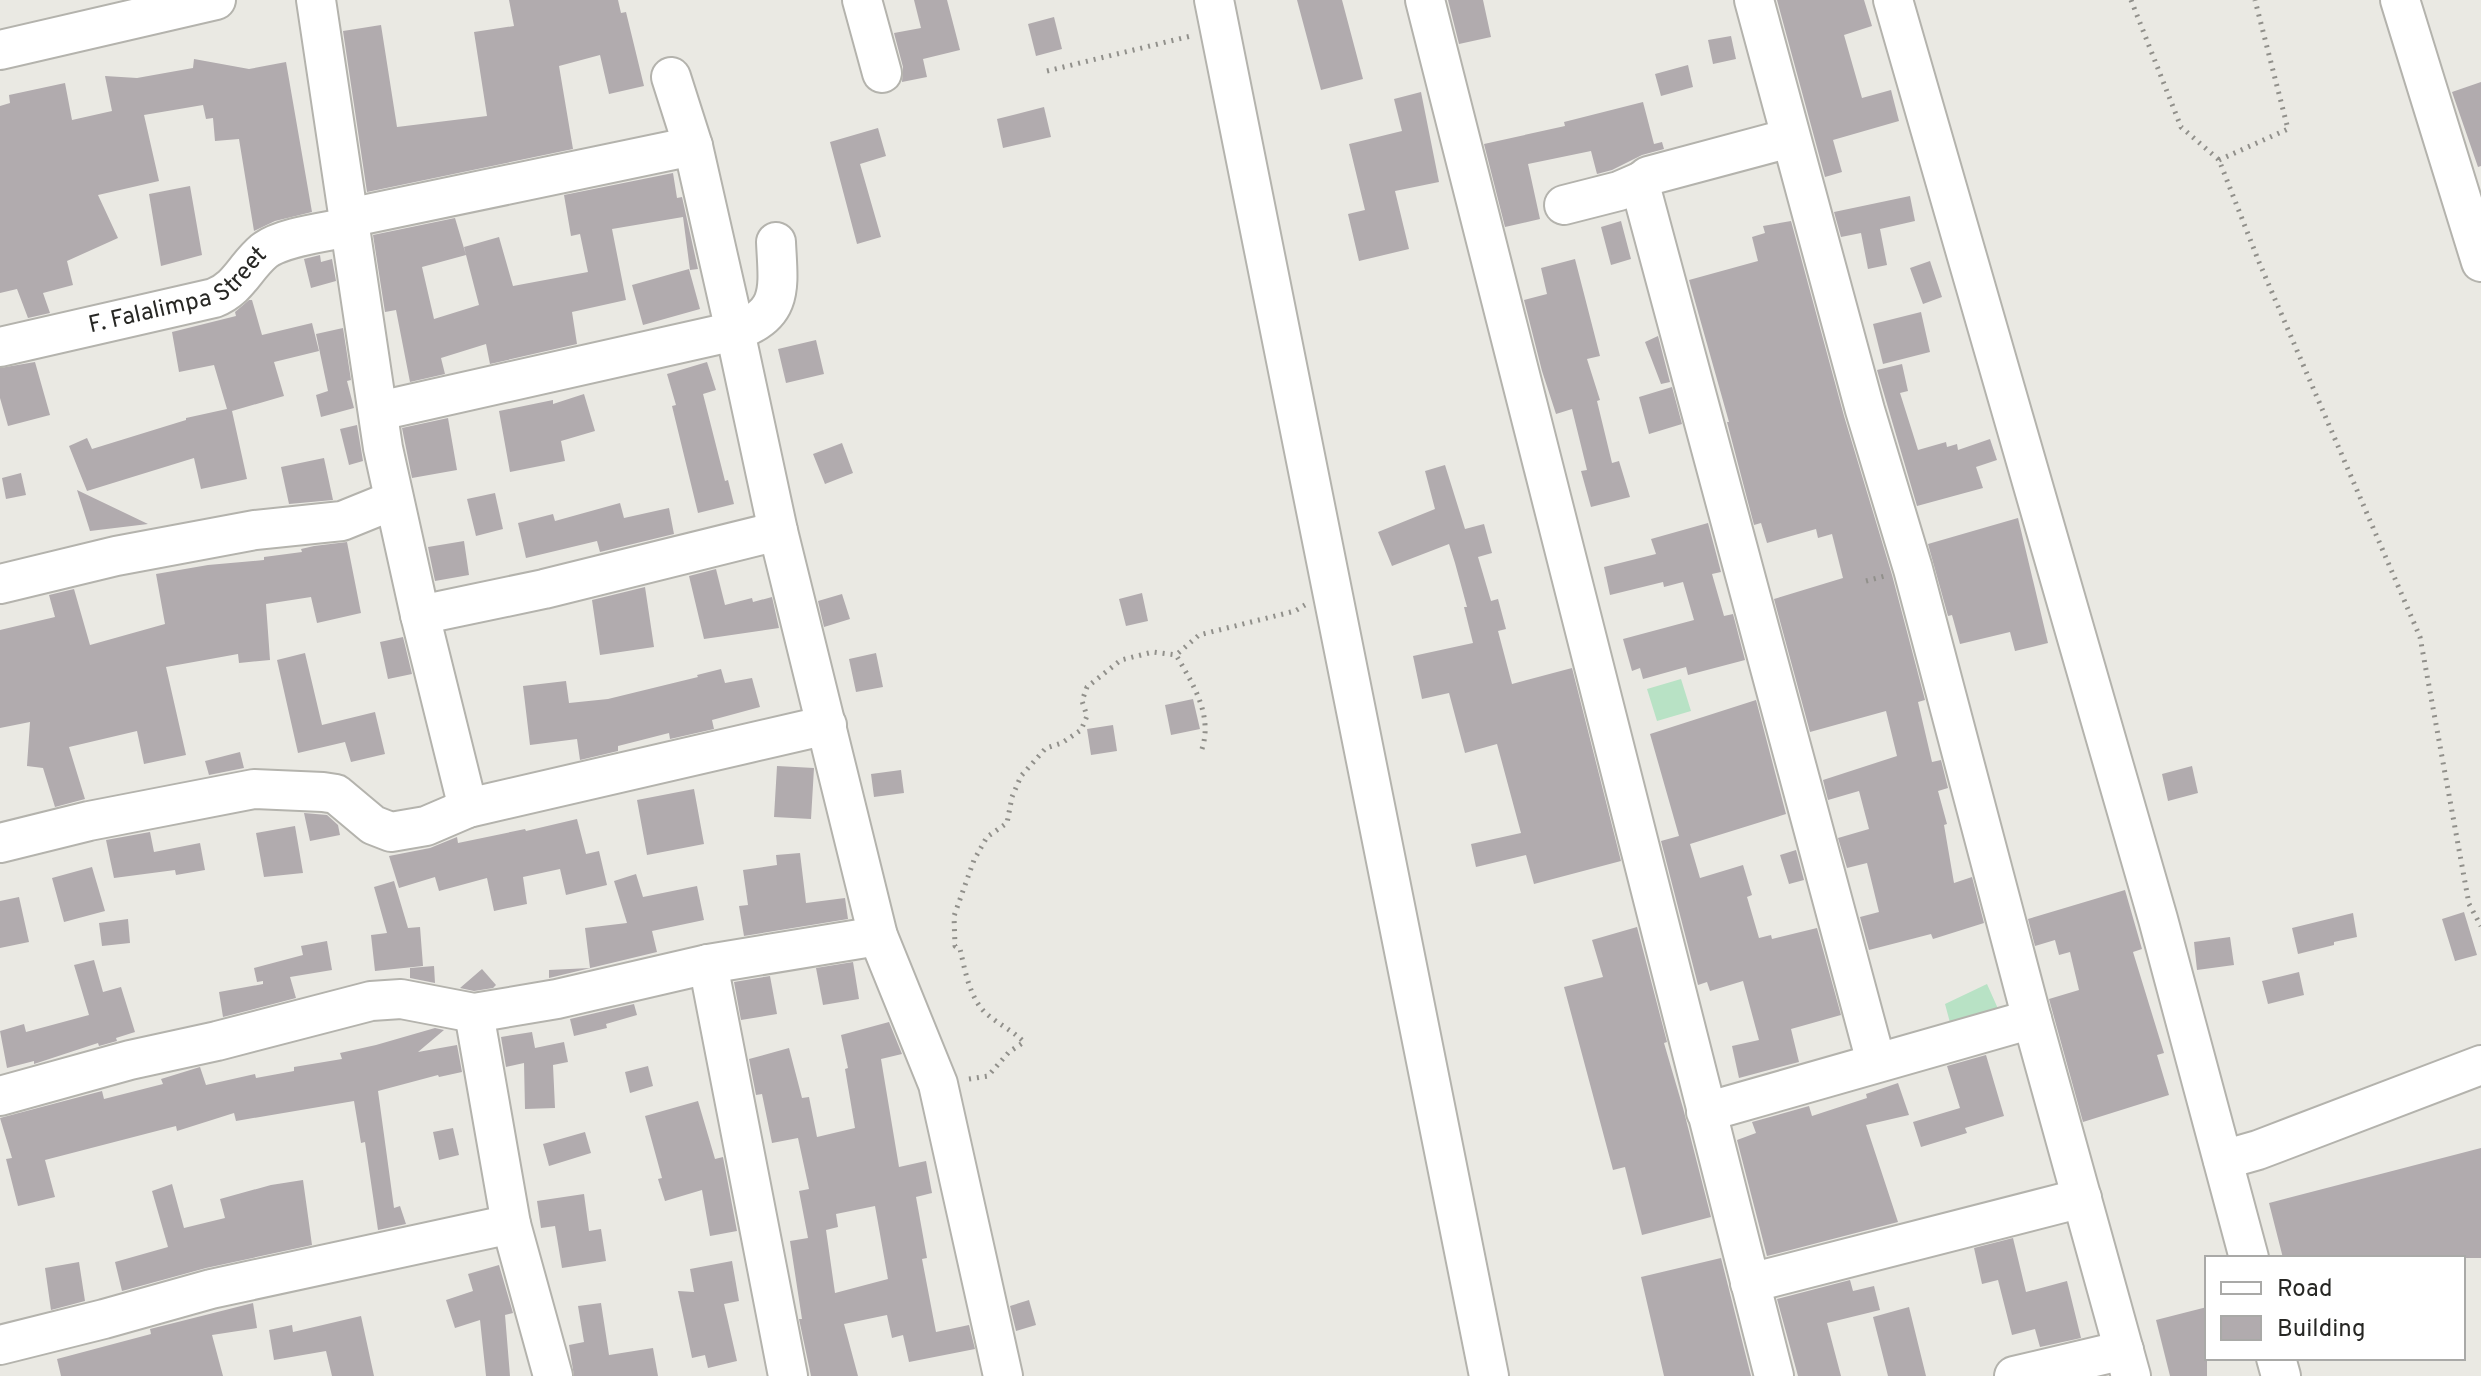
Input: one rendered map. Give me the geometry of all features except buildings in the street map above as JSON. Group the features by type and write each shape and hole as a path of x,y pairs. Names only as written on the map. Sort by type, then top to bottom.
{"street":[{"path":"0,50 216,0"},
{"path":"316,0 383,448 468,808"},
{"path":"862,0 882,73"},
{"path":"1425,0 1774,1376"},
{"path":"1754,0 1865,410 1913,569 2127,1363 2014,1376"},
{"path":"2400,0 2481,262"},
{"path":"1903,2 2150,888 2248,1256"},
{"path":"1216,15 1489,1376"},
{"path":"671,77 693,146 778,531 878,936 938,1084 1003,1376"},
{"path":"1564,205 1619,191 1648,176 1790,138"},
{"name":"F. Falalimpa Street","path":"0,347 214,298 229,292 250,264 267,248 349,222 693,146"},
{"path":"1642,181 1642,192 1876,1062"},
{"path":"379,411 752,326 765,317 774,303 778,284 776,242"},
{"path":"0,584 147,550 255,530 342,521 394,500"},
{"path":"420,615 544,589 778,531"},
{"path":"0,843 89,821 254,789 336,794 373,825 391,832 426,826 468,808 827,725"},
{"path":"0,1096 130,1060 371,1001 401,999 474,1013 557,999 708,964 878,936"},
{"path":"708,964 788,1376"},
{"path":"474,1013 511,1224 553,1376"},
{"path":"1706,1112 2032,1019"},
{"path":"2223,1160 2258,1150 2481,1065"},
{"path":"1750,1283 2082,1198"},
{"path":"0,1345 211,1289 511,1224"}],"path":[{"path":"2131,0 2181,127 2219,160 2259,262 2420,637 2469,904 2481,926"},
{"path":"2219,160 2288,129 2255,0"},
{"path":"1047,71 1216,15"},
{"path":"988,1076 1009,1052 1024,1042 1008,1027 985,1013 974,995 960,949 955,946 954,916 974,860 987,837 1007,823 1012,797 1021,776 1046,748 1062,743 1081,730 1087,716 1082,701 1087,687 1121,660 1153,652 1176,655 1199,635 1295,611 1321,596 1329,580"},
{"path":"1176,655 1192,681 1202,706 1207,734 1202,749"}],"green space":[{"path":"1681,679 1691,711 1657,721 1647,689"},
{"path":"1987,984 1999,1011 1952,1030 1945,1004"}]}
